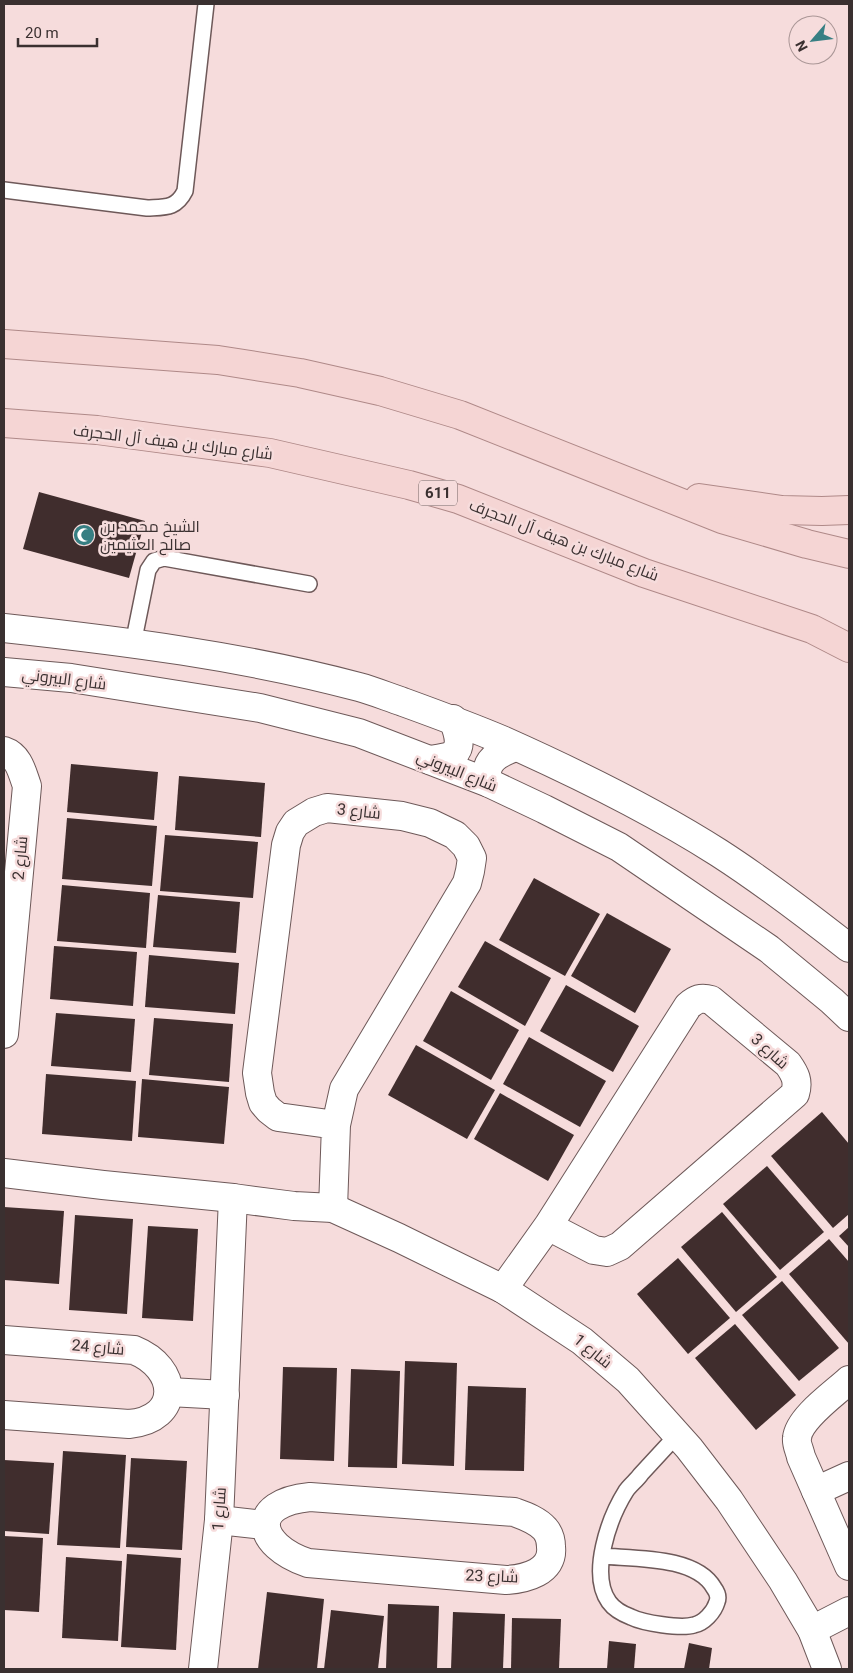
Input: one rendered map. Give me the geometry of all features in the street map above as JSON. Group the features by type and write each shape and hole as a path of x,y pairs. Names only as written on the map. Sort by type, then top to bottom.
{"main road":[{"path":"4,344 218,360 309,375 380,391 460,415 722,519 807,544 849,554"},
{"name":"شارع مبارك بن هيف آل الحجرف","path":"4,423 97,430 270,453 409,485 458,499 644,573 812,629 849,648"},
{"path":"4,437 97,430"},
{"path":"651,491 782,510 822,512 849,510"}],"street":[{"path":"4,628 133,644 263,665 360,688 452,719 516,746 629,801 719,853 797,908 849,948"},
{"name":"شارع البيروني","path":"4,672 71,678 260,708 358,733 490,783 544,808 619,847 769,949 849,1017"},
{"path":"430,760 452,756 458,748 459,736 452,719"},
{"path":"490,783 486,772 491,761 502,752 516,746"},
{"name":"شارع 2","path":"4,751 10,753 20,765 27,786 4,1034"},
{"name":"شارع 3","path":"333,1208 336,1125 344,1089 466,883 472,858 466,846 455,835 430,823 402,816 327,808 314,812 296,823 290,832 286,845 258,1073 263,1103 278,1117 336,1125"},
{"name":"شارع 3","path":"503,1289 548,1226 688,1006 694,1001 698,998 711,1000 788,1064 793,1071 798,1085 795,1094 620,1246 607,1252 594,1250 548,1226"},
{"name":"شارع 1","path":"4,1173 294,1206 333,1208 503,1289 582,1341 628,1380 677,1435 729,1500 783,1580 812,1630 827,1669"},
{"name":"شارع 1","path":"203,1669 219,1520 233,1198"},
{"name":"شارع 24","path":"4,1340 134,1350 146,1355 162,1370 170,1392"},
{"path":"849,1380 805,1420 798,1431 796,1440 849,1566"},
{"path":"4,1415 129,1424 150,1420 166,1403 170,1392 225,1395"},
{"path":"816,1491 849,1476"},
{"name":"شارع 23","path":"310,1496 514,1512 533,1520 545,1529 550,1538 552,1552 547,1564 541,1570 531,1576 506,1580 308,1563 283,1552 267,1534 264,1525 267,1518 280,1506 297,1498 310,1496"},
{"path":"219,1520 264,1525"},
{"path":"812,1630 849,1612"}],"lane":[{"path":"4,190 147,208 169,207 180,200 185,191 206,4"},
{"path":"133,644 148,570 154,561 164,558 309,584"},
{"path":"602,1556 682,1564 701,1573 711,1582 717,1593 717,1602 705,1620 693,1626 654,1624 621,1613 609,1603 601,1586 600,1567 602,1556 605,1542 614,1516 626,1491 677,1435"}],"building":[{"name":"الشيخ محمد بن صالح العثيمين","path":"39,492 145,521 129,578 23,549"},
{"path":"71,764 158,772 154,820 67,812"},
{"path":"179,776 265,783 261,837 175,830"},
{"path":"67,818 157,826 152,886 62,879"},
{"path":"165,835 258,842 253,898 160,891"},
{"path":"534,878 600,914 565,976 499,940"},
{"path":"62,885 150,893 146,948 57,941"},
{"path":"158,895 240,902 236,953 153,947"},
{"path":"607,913 671,949 635,1013 571,976"},
{"path":"485,941 551,978 525,1026 458,987"},
{"path":"54,946 137,952 133,1006 50,999"},
{"path":"149,955 239,963 235,1014 145,1007"},
{"path":"566,985 639,1026 613,1072 540,1031"},
{"path":"451,991 519,1030 491,1080 423,1041"},
{"path":"56,1013 135,1019 131,1072 51,1066"},
{"path":"154,1018 233,1024 229,1082 149,1075"},
{"path":"529,1037 606,1081 580,1127 503,1084"},
{"path":"416,1045 495,1090 467,1139 388,1095"},
{"path":"46,1074 136,1081 132,1141 42,1134"},
{"path":"142,1079 229,1087 224,1144 138,1137"},
{"path":"500,1093 574,1135 548,1181 474,1139"},
{"path":"822,1112 849,1144 849,1214 833,1228 771,1156"},
{"path":"767,1166 824,1232 780,1270 723,1204"},
{"path":"4,1207 64,1211 59,1284 4,1280"},
{"path":"722,1212 777,1277 736,1312 681,1247"},
{"path":"75,1215 133,1219 127,1314 69,1310"},
{"path":"148,1226 198,1229 193,1321 142,1318"},
{"path":"849,1227 849,1247 839,1236"},
{"path":"829,1239 849,1262 849,1344 789,1274"},
{"path":"678,1258 730,1318 688,1354 637,1294"},
{"path":"782,1281 839,1348 799,1381 742,1315"},
{"path":"735,1324 796,1395 756,1430 695,1358"},
{"path":"405,1361 457,1363 454,1466 402,1464"},
{"path":"283,1367 337,1368 334,1461 280,1459"},
{"path":"351,1369 400,1371 397,1468 348,1467"},
{"path":"468,1386 526,1388 524,1471 465,1470"},
{"path":"63,1451 126,1455 120,1548 57,1545"},
{"path":"131,1458 187,1461 182,1550 126,1547"},
{"path":"4,1460 54,1463 49,1534 4,1531"},
{"path":"4,1536 43,1538 39,1612 4,1610"},
{"path":"127,1554 181,1558 176,1650 121,1647"},
{"path":"66,1557 122,1561 118,1641 62,1638"},
{"path":"267,1592 324,1599 317,1669 258,1669"},
{"path":"388,1604 439,1606 437,1669 386,1669"},
{"path":"331,1610 384,1616 378,1669 324,1669"},
{"path":"453,1612 505,1614 503,1669 451,1669"},
{"path":"512,1618 561,1619 559,1669 511,1669"},
{"path":"609,1641 636,1644 634,1669 607,1669"},
{"path":"689,1643 712,1648 709,1669 684,1669"}],"place":[{"name":"الشيخ محمد بن صالح العثيمين","path":"84,535"}]}
